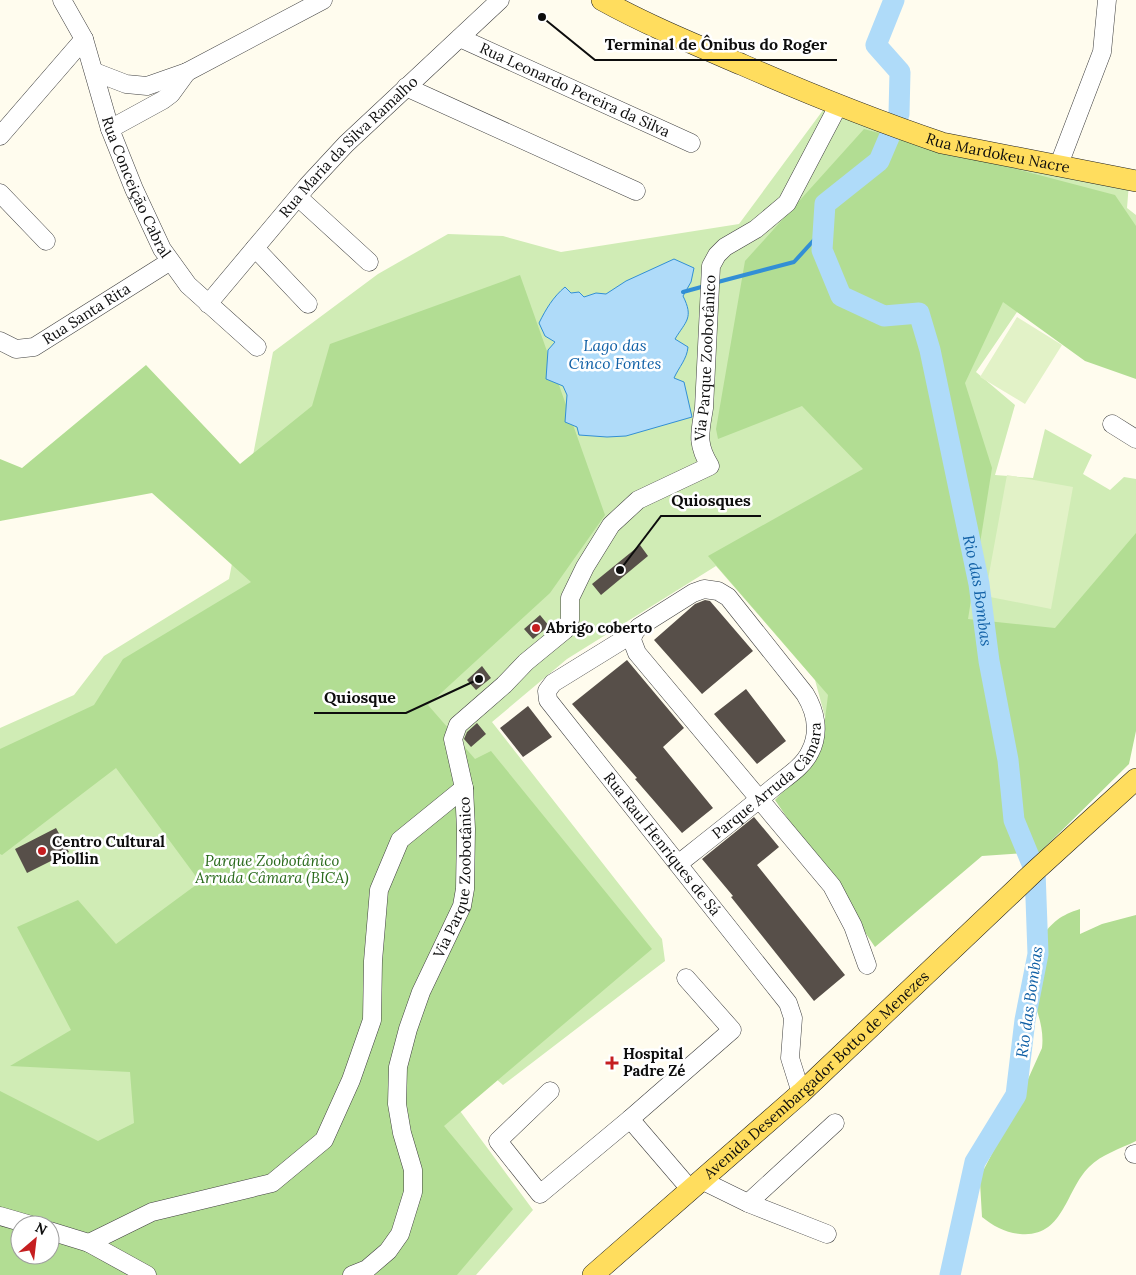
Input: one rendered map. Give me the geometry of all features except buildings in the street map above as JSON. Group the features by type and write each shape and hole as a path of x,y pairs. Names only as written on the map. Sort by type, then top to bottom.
{"main road":[{"name":"Rua Mardokeu Nacre","path":"602,0 674,36 838,106 915,134 942,143 1136,181"},
{"name":"Avenida Desembargador Botto de Menezes","path":"593,1275 801,1093 1035,871 1136,779"}],"street":[{"name":"Rua Conceição Cabral","path":"62,0 84,39 110,129 134,189 170,262 208,304 257,347"},
{"path":"95,72 126,84 147,86 187,72 323,0"},
{"name":"Rua Maria da Silva Ramalho","path":"208,304 298,197 346,144 500,0"},
{"path":"1058,167 1102,52 1107,0"},
{"name":"Rua Leonardo Pereira da Silva","path":"460,38 691,143"},
{"path":"0,136 84,39"},
{"path":"110,129 163,100 171,94 187,72"},
{"path":"406,87 636,192"},
{"name":"Via Parque Zoobotânico","path":"352,1275 367,1269 388,1251 400,1234 413,1192 413,1170 402,1133 397,1104 398,1067 408,1029 421,992 462,906 466,872 464,788 452,739 458,726 504,685 526,662 565,630 570,620 570,598 585,567 611,525 638,500 710,466 703,455 698,430 704,408 709,286 717,255 725,247 774,216 787,203 838,106"},
{"path":"0,193 46,241"},
{"path":"298,197 369,262"},
{"path":"255,248 308,304"},
{"name":"Rua Santa Rita","path":"0,340 16,350 34,347 170,262"},
{"path":"1112,424 1136,440"},
{"name":"Parque Arruda Câmara","path":"634,633 639,627 693,593 704,589 718,591 728,597 805,694 814,709 815,738 810,753 801,765 678,864"},
{"path":"634,633 632,640 637,653 832,886 853,926 867,964"},
{"name":"Rua Raul Henriques de Sá","path":"634,633 553,683 547,691 548,700 788,1003 793,1018 790,1058 801,1093"},
{"path":"89,1243 152,1212 272,1183 324,1140 351,1080 372,1020 373,961 379,890 400,840 464,788"},
{"path":"550,1092 498,1141 540,1194 732,1030 686,978"},
{"path":"630,1119 696,1184 827,1234"},
{"path":"748,1203 835,1123"},
{"path":"60,1234 89,1243 148,1275"}],"green space":[{"name":"Parque Zoobotânico Arruda Câmara (BICA)","path":"832,98 925,141 1129,183 1127,208 1136,215 1136,376 1017,312 976,372 1015,405 995,475 1033,478 1045,429 1092,455 1083,474 1110,490 1124,477 1136,479 1136,726 989,840 883,940 819,759 825,717 815,680 716,566 567,659 492,722 662,939 665,961 503,1085 473,1059 435,1077 533,1210 476,1275 0,1275 0,728 74,695 104,656 229,579 273,352 378,274 448,234 503,236 561,252 739,224"},
{"path":"864,129 1115,195 1136,226 1136,379 1085,361 1003,302 965,383 992,468 968,619 1055,628 1136,533 1136,731 1129,764 1040,852 982,856 875,947 775,800 821,751 828,695 708,556 863,469 802,406 718,439 716,429 745,261"},
{"name":"Parque Zoobotânico Arruda Câmara (BICA)","path":"520,275 605,515 550,593 428,705 475,759 491,751 652,949 444,1126 513,1209 457,1275 0,1275 0,1091 98,1141 134,1123 130,1072 10,1066 71,1030 17,927 78,900 116,944 200,882 116,768 2,855 0,854 0,749 94,705 123,659 251,582 152,493 0,521 0,459 22,468 146,365 240,464 312,406 330,344"},
{"path":"1017,317 1062,345 1025,404 980,377"},
{"path":"1007,475 1073,487 1051,609 985,596"},
{"path":"1080,909 1080,934 1102,924 1136,915 1136,1141 1094,1162 1081,1177 1055,1221 1046,1229 1035,1233 1020,1234 1010,1232 982,1217 980,1182 983,1171 1011,1117 1042,1048 1042,1033 1029,980 1028,967 1032,953 1053,923 1067,914"}],"water":[{"name":"Lago das Cinco Fontes","path":"674,259 694,268 691,282 683,296 688,309 687,319 675,339 688,347 674,378 684,382 692,417 626,436 579,435 577,427 565,422 567,395 563,386 546,379 548,350 555,342 545,336 539,323 547,308 565,287 571,293 579,292 584,297 596,293 606,294 626,281"}],"waterway":[{"name":"Rio das Bombas","path":"894,0 876,45 900,72 899,114 879,161 825,204 822,250 841,296 884,316 919,313 930,350 979,584 989,661 1008,760 1014,820 1035,871 1038,954 1025,1020 1016,1095 975,1162 950,1275"},
{"path":"714,283 794,262 824,229"},
{"path":"683,292 705,286"}],"place":[{"name":"Terminal de Ônibus do Roger","path":"542,17"},
{"name":"Quiosques","path":"620,570"},
{"name":"Abrigo coberto","path":"536,628"},
{"name":"Quiosque","path":"479,679"},
{"name":"Centro Cultural Piollin","path":"42,851"},
{"name":"Hospital Padre Zé","path":"612,1063"}]}
